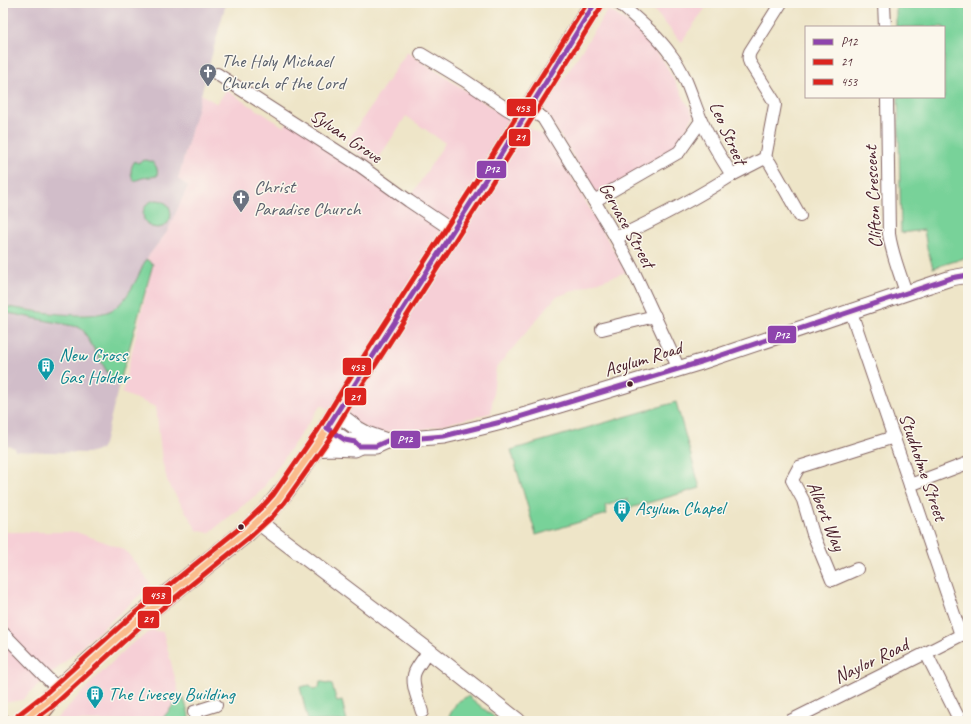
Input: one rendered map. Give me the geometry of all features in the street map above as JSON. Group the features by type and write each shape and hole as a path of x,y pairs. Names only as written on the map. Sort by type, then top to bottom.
{"highway":[{"path":"22,721 140,618 234,542 278,499 314,449 595,3"},
{"path":"33,721 54,694"}],"street":[{"name":"Leo Street","path":"616,238 650,222 732,175 701,121 685,78 672,55 619,3"},
{"path":"781,3 748,55 750,63 774,100 775,105 766,158 800,216"},
{"path":"884,3 885,26"},
{"name":"Gervase Street","path":"421,54 464,80 507,109 543,118 616,238 633,270 679,369"},
{"name":"Sylvan Grove","path":"217,74 359,165 408,201 452,230"},
{"name":"Clifton Crescent","path":"887,98 888,210 891,245 906,293"},
{"path":"594,201 679,152 701,121"},
{"path":"732,175 766,158"},
{"name":"Asylum Road","path":"332,420 345,440 355,442 359,446 376,446 387,441 444,436 482,427 709,360 951,278 968,275"},
{"name":"Studholme Street","path":"851,312 910,485 964,633"},
{"path":"602,329 655,316"},
{"path":"332,420 387,441"},
{"name":"Albert Way","path":"857,569 832,580 813,534 803,500 792,480 799,467 894,437"},
{"path":"314,449 354,449 359,446"},
{"path":"910,485 968,463"},
{"path":"257,521 429,651 518,721"},
{"path":"3,633 37,668 54,694"},
{"name":"Naylor Road","path":"790,721 964,633"},
{"path":"422,712 415,687 414,674 429,651"},
{"path":"926,653 960,721"},
{"path":"197,721 194,712 216,705"}],"shaded area":[{"path":"3,3 226,3 178,179 188,186 167,232 146,259 136,281 123,301 115,308 105,313 70,315 3,306"},
{"path":"648,3 709,3 681,42"},
{"path":"608,9 636,28 663,60 693,114 680,144 603,192 596,193 546,113 545,108"},
{"path":"407,52 497,111 550,139 626,272 556,297 496,368 491,413 425,429 375,433 321,405 261,491 209,533 197,530 168,483 162,461 156,407 122,393 153,264 146,259 167,232 187,186 178,179 201,94 217,104 226,90 284,127 289,120 408,201 445,143 406,116 375,164 345,145"},
{"name":"New Cross Gas Holder","path":"3,312 78,327 83,330 110,377 119,385 104,444 101,449 88,453 15,451 15,448 3,444"},
{"path":"3,532 76,532 116,546 126,551 151,585 22,700 3,703"},
{"path":"152,630 163,632 180,697 162,719 164,721 54,721 131,644"}],"green space":[{"path":"896,3 968,3 968,257 933,268 927,248 924,230 901,233 898,98 945,98 945,26 896,26"},
{"path":"144,160 155,164 157,176 142,178 134,181 131,174 131,168 135,161 137,163"},
{"path":"157,200 167,204 171,214 167,224 157,228 147,224 143,214 147,204"},
{"path":"146,259 153,264 119,385 110,377 83,330 78,327 3,312 3,306 78,315 93,315 106,312 115,308 125,298 133,286"},
{"path":"676,402 700,488 630,508 627,499 605,506 607,514 536,535 511,450"},
{"path":"320,682 324,682 326,684 330,683 332,685 337,702 342,701 347,721 308,721 300,687 310,685 313,689 319,688"},
{"path":"183,696 191,721 164,721 162,719 180,697"},
{"path":"468,696 499,721 439,721 448,718 457,702"}],"transit line":[{"name":"453","path":"18,715 45,694 135,613 240,528 273,495 318,430 587,3"},
{"name":"P12","path":"595,3 477,193 327,428 345,440 355,442 359,446 376,446 387,441 444,436 513,419 701,362 951,278 968,275"},
{"name":"21","path":"33,721 54,705 144,623 249,538 273,516 284,503 330,438 483,197 601,7"}],"place":[{"name":"The Holy Michael Church of the Lord","path":"208,87"},
{"name":"Christ Paradise Church","path":"241,213"},
{"name":"New Cross Gas Holder","path":"46,381"},
{"name":"Asylum Chapel","path":"622,523"},
{"name":"The Livesey Building","path":"95,709"}]}
